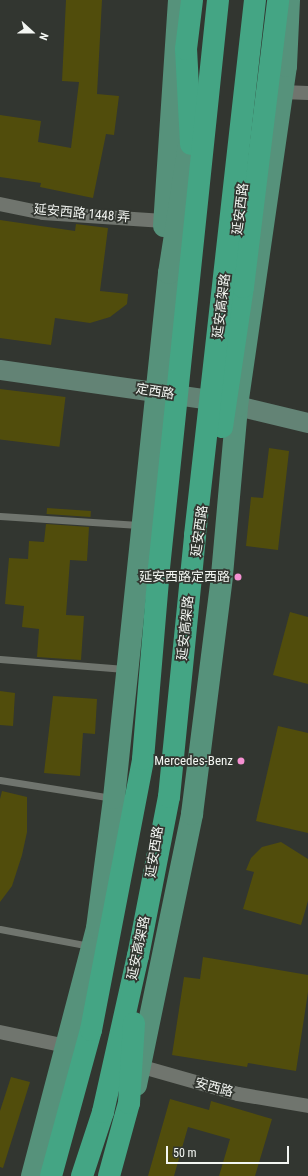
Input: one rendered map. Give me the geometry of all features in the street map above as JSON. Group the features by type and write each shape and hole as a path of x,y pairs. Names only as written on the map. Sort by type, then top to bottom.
{"highway":[{"path":"192,0 186,49 195,205"},
{"path":"51,1176 91,1030 143,759 195,205 218,0"},
{"name":"延安高架路","path":"82,1176 103,1112 138,956 169,797 195,535 255,0"},
{"path":"195,535 223,424 278,0"},
{"path":"109,1176 129,1103 138,956"}],"main road":[{"path":"169,273 164,221 179,0"},
{"path":"32,1176 90,946 97,928 114,798 155,392 169,273 212,0"},
{"name":"延安西路","path":"91,1176 131,1064 170,749 227,404 269,0"},
{"path":"114,1176 131,1064 192,814 222,575 227,404 282,92 290,0"},
{"path":"170,749 208,678"}],"street":[{"path":"282,92 308,93"},
{"name":"延安西路 1448 弄","path":"0,204 43,213 164,221"},
{"name":"定西路","path":"0,370 155,392 227,404 308,423"},
{"path":"0,1032 66,1046"},
{"name":"安西路","path":"131,1064 238,1094 308,1106"}],"lane":[{"path":"0,516 142,526"},
{"path":"0,659 127,669"},
{"path":"0,780 114,798"},
{"path":"0,930 90,946"}],"building":[{"path":"66,0 102,0 97,94 119,96 114,135 106,134 93,198 40,187 41,183 0,177 0,115 41,121 38,142 71,148 79,82 62,81"},
{"path":"0,220 75,231 76,224 108,228 100,291 128,294 127,304 110,317 90,323 55,318 51,345 0,338"},
{"path":"0,389 66,397 59,447 0,439"},
{"path":"269,448 289,451 278,550 246,546 251,497 263,498"},
{"path":"47,508 91,511 90,517 47,514"},
{"path":"46,524 89,527 87,561 70,560 66,615 84,616 81,660 37,657 39,629 22,627 24,606 5,604 9,558 28,559 29,541 44,542"},
{"path":"290,612 308,617 308,684 273,675"},
{"path":"0,691 15,693 13,726 0,725"},
{"path":"53,696 97,699 95,734 83,733 80,776 44,773"},
{"path":"278,726 308,733 308,833 256,821"},
{"path":"2,791 27,797 27,832 22,855 12,886 0,902 0,799"},
{"path":"281,842 308,859 308,901 301,925 243,909 254,872 246,870 251,858 262,847"},
{"path":"203,957 308,975 308,992 296,1071 248,1063 247,1067 172,1055 184,977 200,979"},
{"path":"11,1077 30,1082 3,1168 0,1167 0,1111"},
{"path":"170,1099 209,1110 211,1101 272,1119 255,1176 219,1176 230,1139 188,1127 174,1176 148,1176"}],"place":[{"name":"延安西路定西路","path":"238,577"},
{"name":"Mercedes-Benz","path":"241,761"}]}
